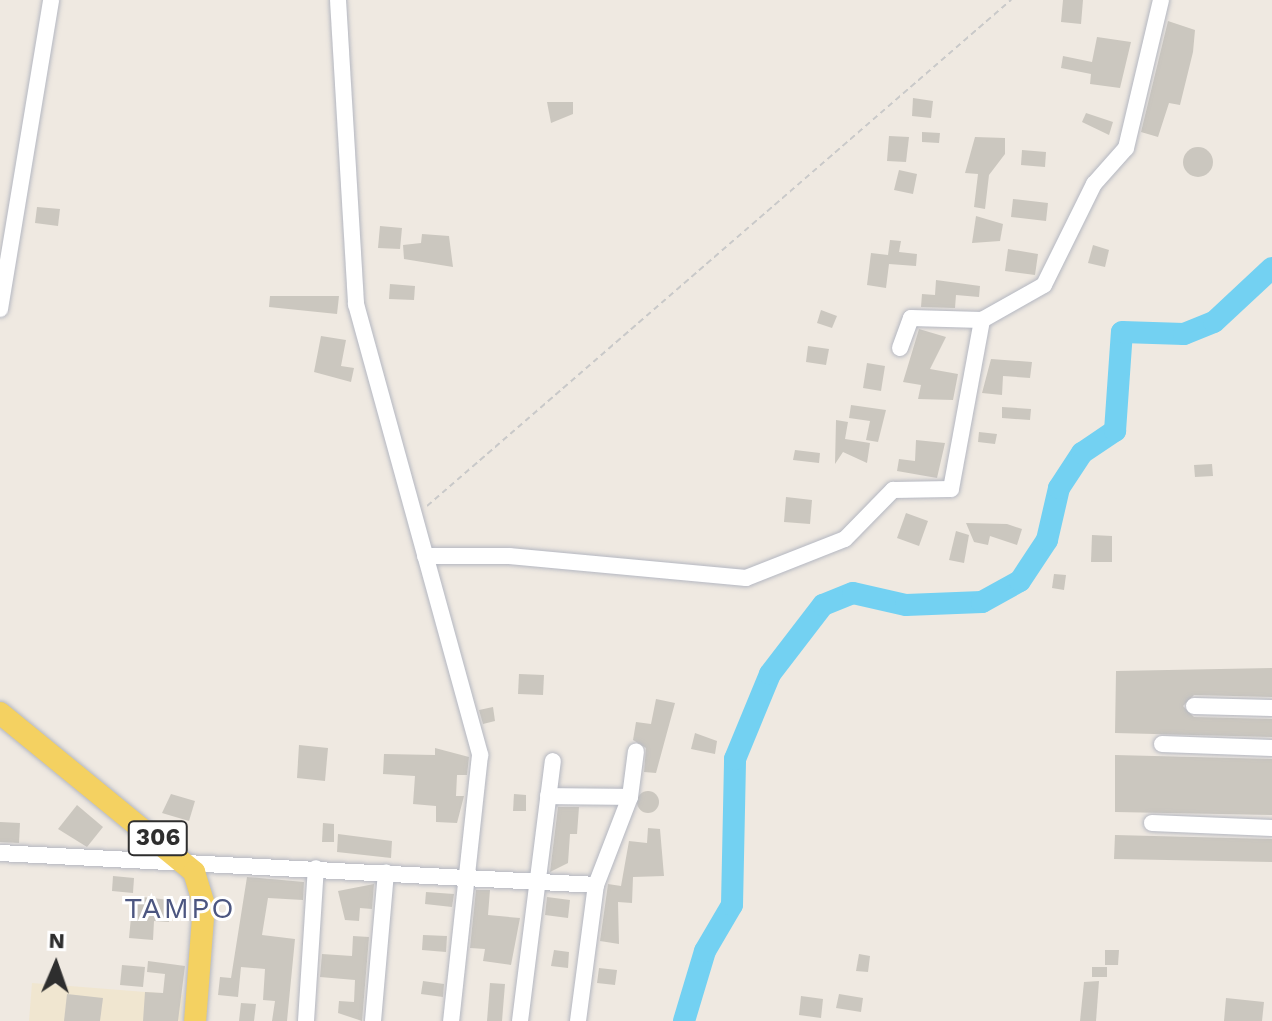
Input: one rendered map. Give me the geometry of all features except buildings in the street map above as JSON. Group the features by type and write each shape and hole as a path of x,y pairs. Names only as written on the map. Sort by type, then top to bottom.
{"main road":[{"name":"306","path":"0,713 186,861 204,905 195,1021"}],"street":[{"path":"0,309 51,0"},
{"path":"338,0 356,304 480,755 451,1021"},
{"path":"900,348 911,318 982,320 1044,285 1094,184 1126,148 1161,0"},
{"path":"425,556 509,556 735,579 811,557 845,539 893,490 956,485 982,320"},
{"path":"1194,706 1272,708"},
{"path":"1162,744 1272,748"},
{"path":"578,1021 596,885 630,797 636,751"},
{"path":"520,1021 553,761"},
{"path":"548,796 630,797"},
{"path":"1152,823 1272,828"},
{"path":"0,853 468,875 596,885"},
{"path":"306,1021 316,868"},
{"path":"373,1021 386,873"}],"path":[{"path":"414,517 1011,0"}],"shaded area":[{"path":"32,983 183,995 181,1021 29,1021"}],"waterway":[{"path":"684,1021 705,951 732,905 735,759 770,674 823,605 853,593 906,605 982,602 1020,581 1047,540 1059,488 1082,453 1115,431 1122,332 1184,334 1214,322 1272,268"}],"district":[{"name":"TAMPO","path":"180,908"}]}
